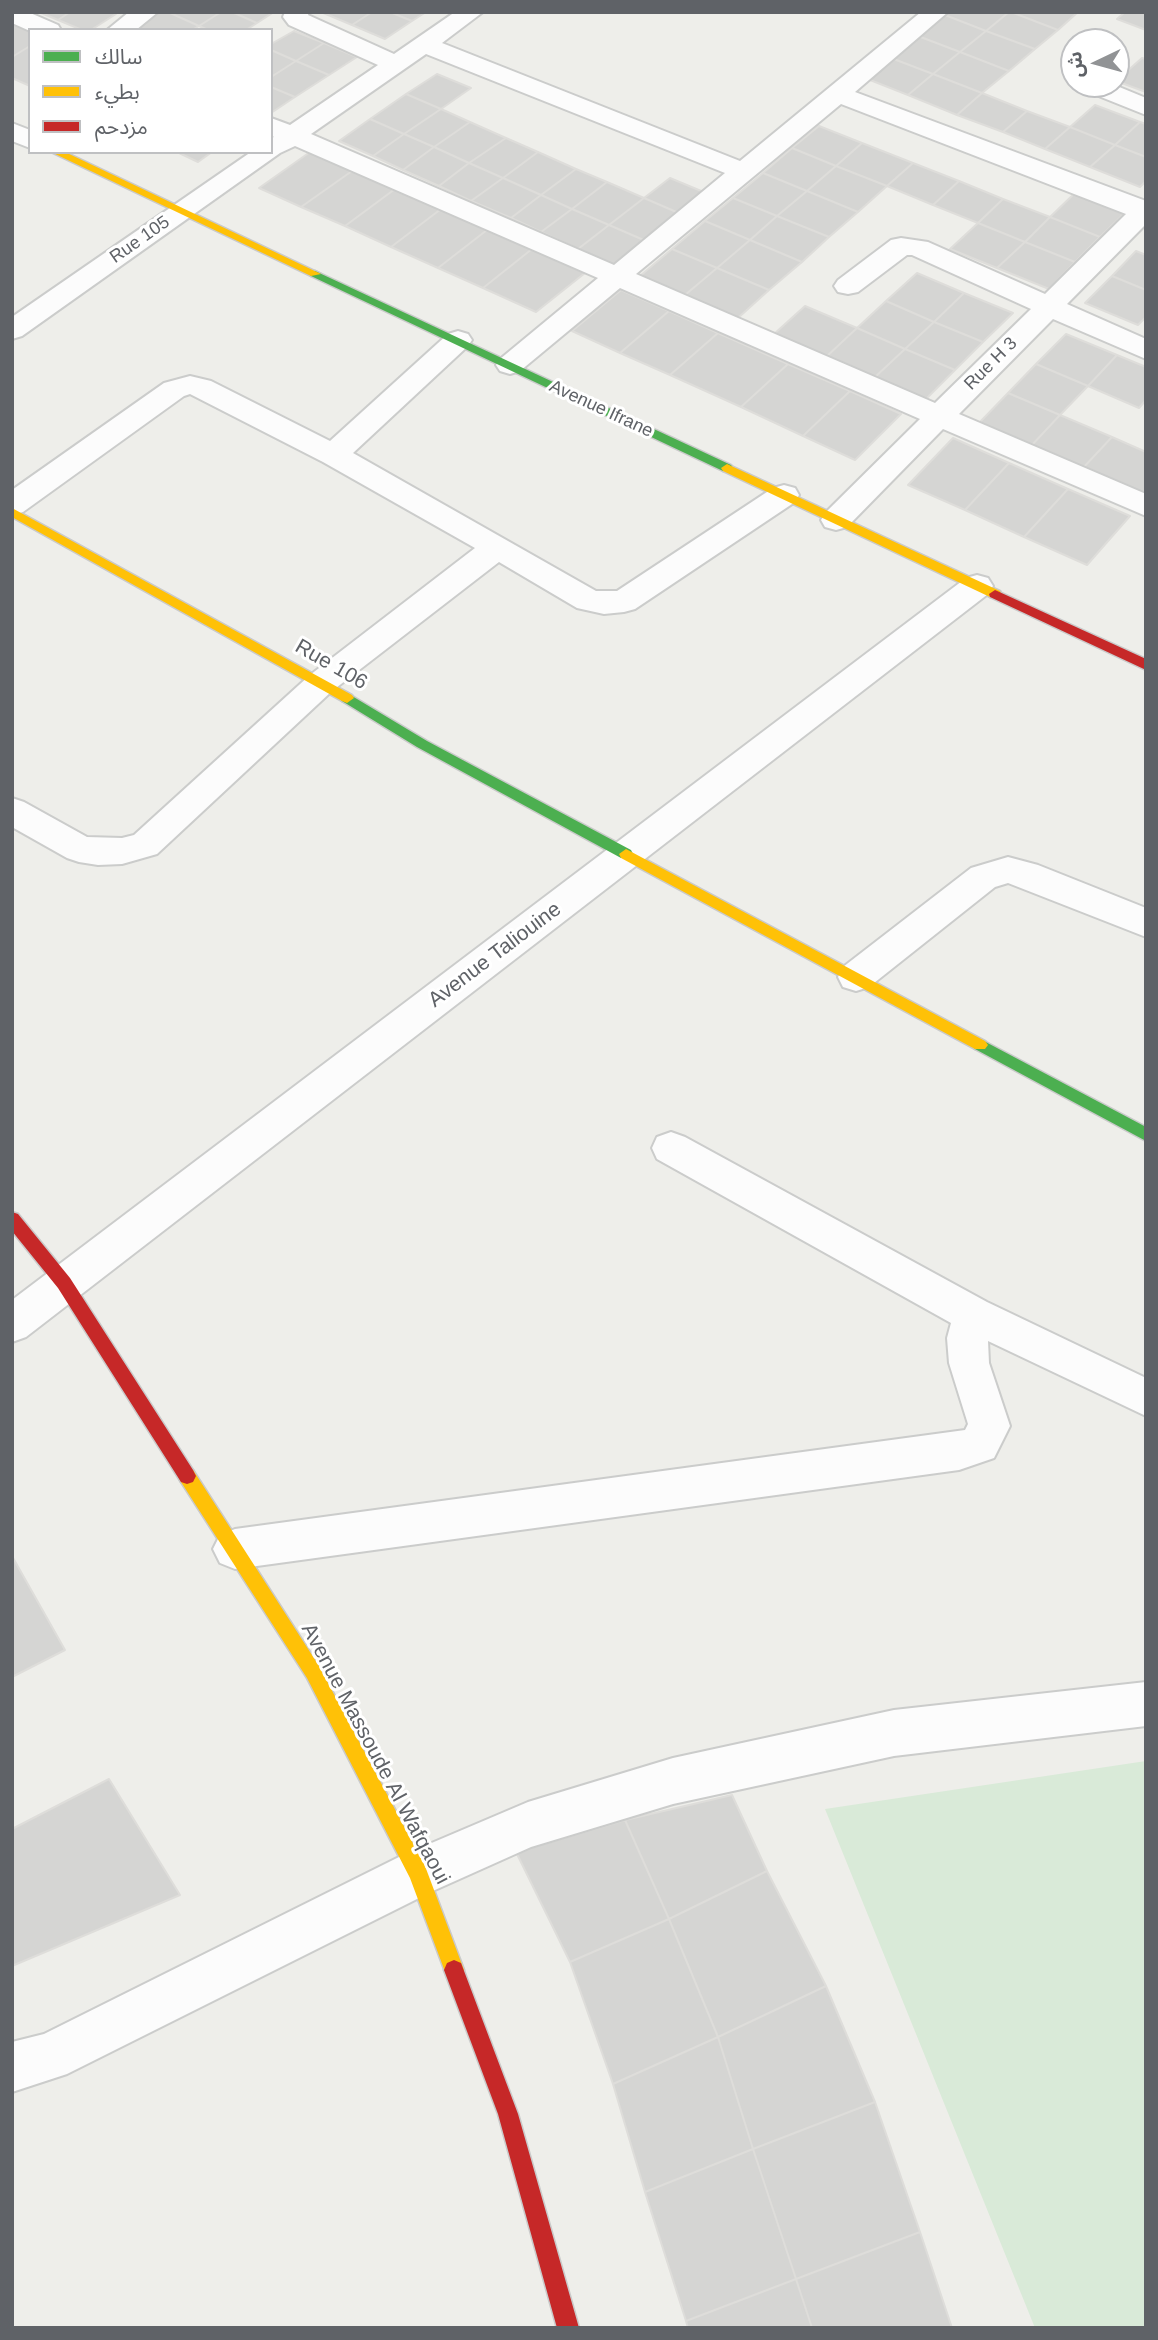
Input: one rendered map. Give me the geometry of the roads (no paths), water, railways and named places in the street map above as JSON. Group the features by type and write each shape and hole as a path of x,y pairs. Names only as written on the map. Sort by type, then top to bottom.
{"street":[{"path":"122,28 146,12"},
{"path":"297,12 295,17 298,20 397,64"},
{"name":"Rue 105","path":"276,141 397,64 471,12"},
{"path":"510,365 936,12"},
{"path":"12,14 44,28"},
{"path":"424,45 745,172"},
{"path":"839,94 1145,211"},
{"path":"1124,98 1146,107"},
{"path":"12,131 28,139"},
{"path":"276,141 618,276 1146,506"},
{"name":"Avenue Ifrane","path":"61,154 1146,665"},
{"name":"Rue 105","path":"12,330 258,154"},
{"name":"Rue H 3","path":"836,520 1145,211"},
{"path":"848,286 901,246 918,247 1146,350"},
{"path":"333,455 458,340"},
{"path":"12,505 174,389 190,385 201,387 333,455 588,600 604,603 624,601 784,495"},
{"name":"Rue 106","path":"12,512 321,683 422,744 1146,1135"},
{"path":"12,811 79,849 98,852 122,851 145,845 321,683 496,547"},
{"name":"Avenue Taliouine","path":"12,1324 977,586"},
{"path":"856,977 984,877 1008,870 1026,874 1146,923"},
{"path":"671,1148 974,1315 1146,1398"},
{"name":"Avenue Massoude Al Wafqaoui","path":"12,1219 64,1283 313,1672 418,1873 508,2115 568,2328"},
{"path":"235,1549 959,1451 979,1444 989,1426 969,1363 967,1338 974,1315"},
{"path":"12,2067 50,2057 418,1873 528,1825 673,1781 894,1733 1146,1704"}]}
